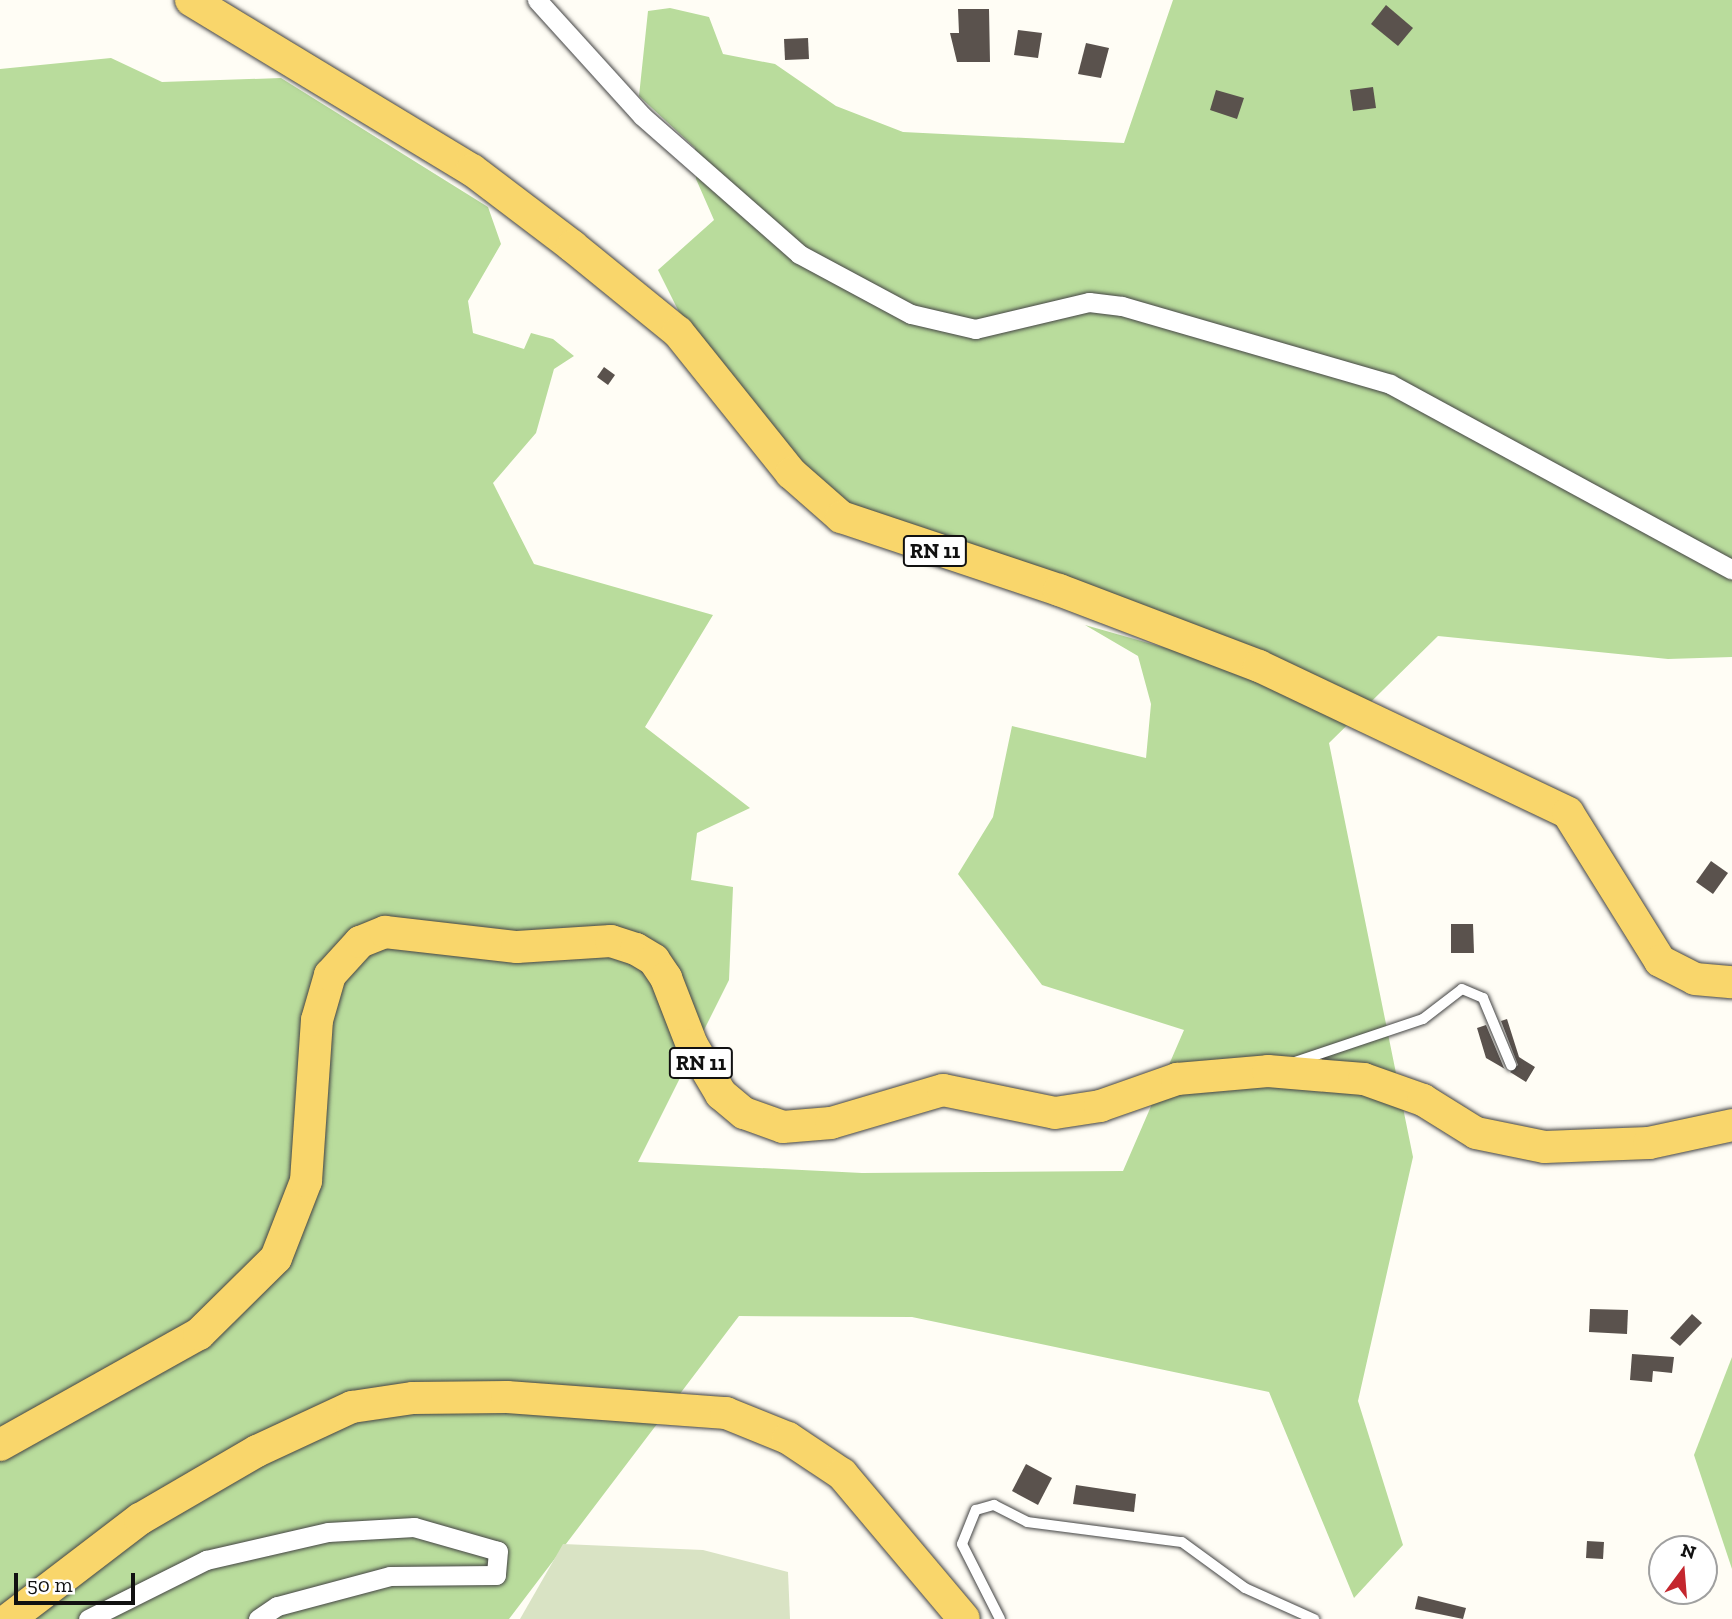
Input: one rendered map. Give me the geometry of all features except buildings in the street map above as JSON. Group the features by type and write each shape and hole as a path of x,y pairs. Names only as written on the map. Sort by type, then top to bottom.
{"main road":[{"name":"RN 11","path":"191,0 472,170 601,269 678,332 791,473 841,517 1059,590 1259,666 1568,813 1661,961 1680,975 1732,982"},
{"name":"RN 11","path":"0,1445 200,1334 276,1258 306,1181 317,1020 330,975 360,942 384,932 517,947 611,941 636,949 654,960 667,978 692,1045 722,1094 744,1113 783,1127 831,1123 943,1090 1055,1113 1100,1106 1177,1080 1268,1071 1364,1079 1423,1100 1476,1133 1545,1147 1649,1143 1732,1125"},
{"path":"9,1619 140,1519 257,1451 352,1408 413,1398 507,1397 726,1413 788,1438 842,1474 964,1619"}],"street":[{"path":"537,0 642,116 799,254 911,314 975,329 1089,303 1122,306 1390,384 1732,570"},
{"path":"88,1619 206,1560 328,1532 414,1527 498,1551 496,1575 390,1576 277,1606 258,1619"}],"lane":[{"path":"1268,1071 1423,1019 1462,989 1483,998 1511,1065"},
{"path":"1000,1619 962,1544 976,1510 994,1505 1027,1521 1182,1542 1244,1588 1314,1619"}],"green space":[{"path":"1173,0 1732,0 1732,657 1668,659 1438,636 1329,743 1413,1157 1358,1401 1403,1545 1354,1598 1269,1392 912,1317 739,1316 509,1619 0,1619 0,69 111,58 162,82 281,78 488,207 501,244 468,301 473,333 524,349 531,333 553,339 574,356 554,369 536,433 493,483 534,564 713,615 645,727 750,808 697,833 691,880 733,887 729,980 638,1162 862,1173 1123,1171 1184,1030 1042,985 958,874 993,817 1012,726 1146,758 1151,704 1138,656 1085,625 1166,648 1187,627 839,501 785,449 678,310 658,270 714,220 696,179 695,148 639,96 648,11 670,8 709,17 723,54 775,64 836,106 903,132 1124,143"},
{"path":"1732,1357 1732,1569 1694,1455"},
{"path":"563,1544 703,1550 788,1572 790,1619 520,1619"}]}
